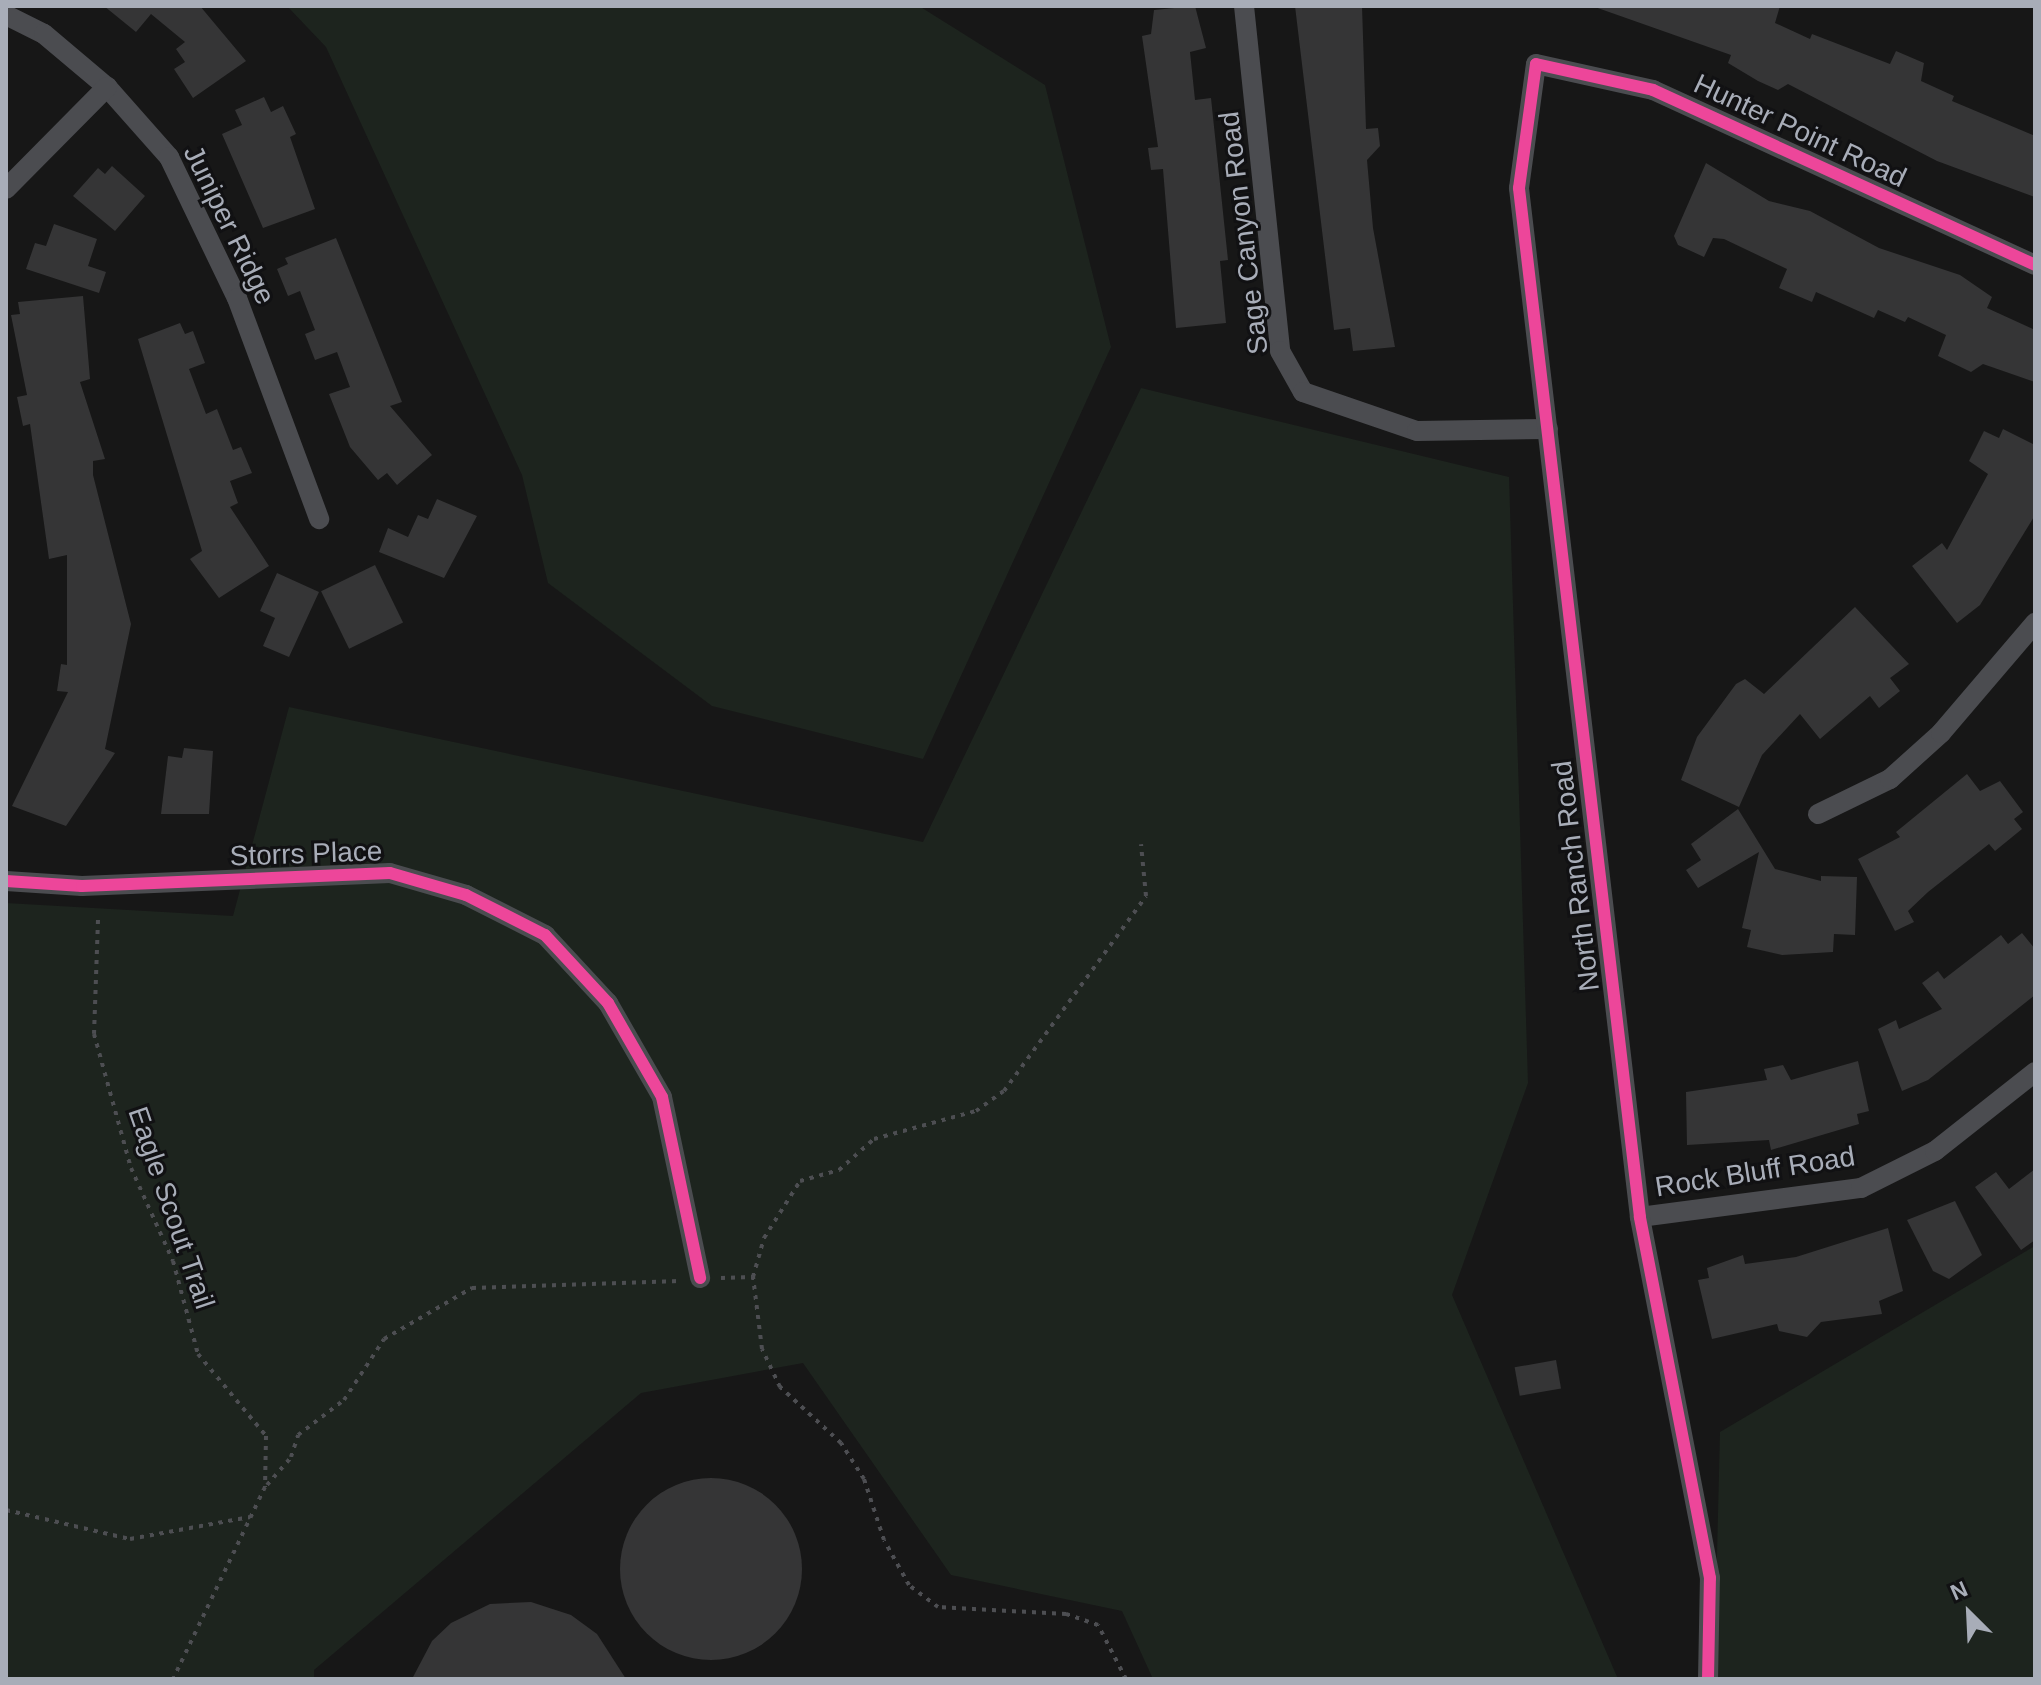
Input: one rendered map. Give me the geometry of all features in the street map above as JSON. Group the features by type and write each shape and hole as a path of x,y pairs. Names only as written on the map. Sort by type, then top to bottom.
{"street":[{"name":"Sage Canyon Road","path":"1244,6 1280,351 1303,392 1417,431 1548,429"},
{"name":"Juniper Ridge","path":"6,15 44,34 107,87 169,157 237,298 319,519"},
{"name":"North Ranch Road","path":"1536,64 1519,188 1640,1217 1710,1578 1708,1679"},
{"name":"Hunter Point Road","path":"1536,64 1653,90 2035,265"},
{"path":"6,189 107,87"},
{"path":"1818,814 1890,779 1941,733 2035,623"},
{"name":"Storrs Place","path":"6,881 82,886 390,873 466,895 545,935 608,1003 662,1097 700,1278"},
{"name":"Rock Bluff Road","path":"1640,1217 1861,1188 1935,1151 2035,1072"}],"path":[{"path":"1126,1679 1098,1625 1066,1614 938,1607 909,1585 856,1467 780,1387 762,1349 753,1277 764,1238 800,1181 839,1170 874,1139 976,1111 1004,1091 1146,896 1141,844"},
{"path":"6,1510 130,1539 252,1517"}],"shaded area":[{"path":"287,6 919,6 1045,85 1111,347 923,759 712,706 548,583 522,475 326,47"},
{"path":"1141,388 1509,477 1528,1083 1452,1295 1618,1679 1153,1679 1122,1611 951,1575 803,1363 641,1393 314,1670 314,1679 6,1679 6,903 233,916 289,707 923,842"},
{"path":"2035,1246 2035,1679 1714,1679 1720,1432"}],"building":[{"path":"104,6 200,6 246,61 193,98 174,69 185,62 176,49 185,42 151,14 136,32"},
{"path":"1195,6 1206,48 1190,52 1195,100 1211,98 1228,260 1220,261 1226,323 1176,328 1163,169 1151,170 1148,148 1158,147 1142,36 1151,34 1154,10"},
{"path":"1295,6 1362,6 1366,129 1378,128 1380,146 1367,160 1373,228 1395,347 1353,351 1350,328 1334,330"},
{"path":"1592,6 1780,6 1775,23 1810,39 1812,34 1890,64 1896,51 1924,63 1921,81 1954,96 1952,101 2035,136 2035,197 1937,161 1788,84 1778,90 1758,81 1728,63 1731,55"},
{"path":"264,97 271,112 283,106 296,134 290,137 315,209 263,228 222,134 242,125 235,110"},
{"path":"1706,163 1769,201 1810,211 1879,248 1960,275 1992,297 1987,308 2035,330 2035,382 1983,364 1971,372 1938,356 1946,335 1908,317 1905,322 1878,310 1874,318 1816,292 1812,302 1779,288 1787,269 1724,239 1713,238 1704,257 1678,245 1674,236"},
{"path":"112,166 145,196 115,231 73,196 98,168 105,174"},
{"path":"54,224 97,239 88,266 106,272 99,293 26,269 35,243 46,246"},
{"path":"336,238 402,402 390,406 432,455 397,485 387,473 378,480 350,447 329,394 350,387 337,352 315,360 305,334 315,330 300,291 288,296 277,269 288,264 285,258"},
{"path":"83,296 90,379 80,382 105,459 93,461 93,475 131,624 105,749 115,753 66,826 12,806 68,692 57,691 61,664 67,665 67,555 49,559 30,424 23,426 17,397 27,395 11,315 20,314 18,302"},
{"path":"180,323 185,334 193,331 205,363 189,369 206,414 217,409 233,450 241,447 252,473 230,481 238,503 230,507 269,566 219,598 190,559 202,551 138,339"},
{"path":"2003,429 2035,445 2035,515 1980,605 1957,623 1912,566 1942,543 1947,550 1988,474 1969,461 1984,431 1999,438"},
{"path":"437,499 477,516 444,578 379,552 388,528 408,537 418,515 428,519"},
{"path":"375,565 403,623 349,649 321,591"},
{"path":"277,573 319,592 289,657 263,646 275,618 260,611"},
{"path":"1855,607 1909,664 1890,678 1900,691 1879,708 1870,696 1820,739 1800,714 1762,755 1739,807 1681,780 1697,737 1736,684 1745,679 1764,694"},
{"path":"184,748 213,751 209,814 161,814 168,756 182,758"},
{"path":"1967,774 1980,791 2000,781 2023,812 2014,819 2022,829 1995,851 1989,844 1928,892 1908,911 1914,922 1895,931 1858,859 1900,837 1896,832"},
{"path":"1738,809 1775,869 1821,881 1821,876 1857,877 1855,935 1834,934 1833,952 1782,955 1747,947 1751,930 1742,928 1759,852 1698,888 1686,870 1701,860 1691,844"},
{"path":"2022,933 2035,949 2035,995 1928,1080 1902,1091 1878,1029 1896,1020 1899,1029 1942,1009 1922,983 1938,971 1944,979 2001,935 2008,944"},
{"path":"1858,1061 1869,1111 1857,1114 1859,1124 1771,1150 1769,1140 1687,1145 1686,1092 1767,1080 1764,1069 1783,1065 1791,1080"},
{"path":"2035,1169 2035,1240 2021,1250 1975,1187 1996,1172 2009,1189"},
{"path":"1955,1201 1982,1255 1949,1279 1933,1271 1907,1220"},
{"path":"1888,1228 1903,1291 1879,1301 1882,1314 1821,1322 1807,1337 1779,1331 1777,1324 1712,1339 1698,1280 1709,1278 1707,1268 1743,1255 1745,1264 1796,1257"},
{"path":"1556,1360 1561,1389 1520,1396 1515,1367"},
{"path":"711,1478 746,1484 776,1504 796,1534 802,1569 796,1604 776,1634 746,1654 711,1660 676,1654 646,1634 626,1604 620,1569 626,1534 646,1504 676,1484"},
{"path":"531,1602 571,1615 597,1634 626,1679 412,1679 432,1641 451,1623 490,1604"}],"cycle path":[{"path":"1708,1679 1710,1578 1640,1217 1519,188 1536,64 1653,90 2035,265"},
{"path":"6,881 82,886 390,873 466,895 545,935 608,1003 662,1097 700,1278"}]}
